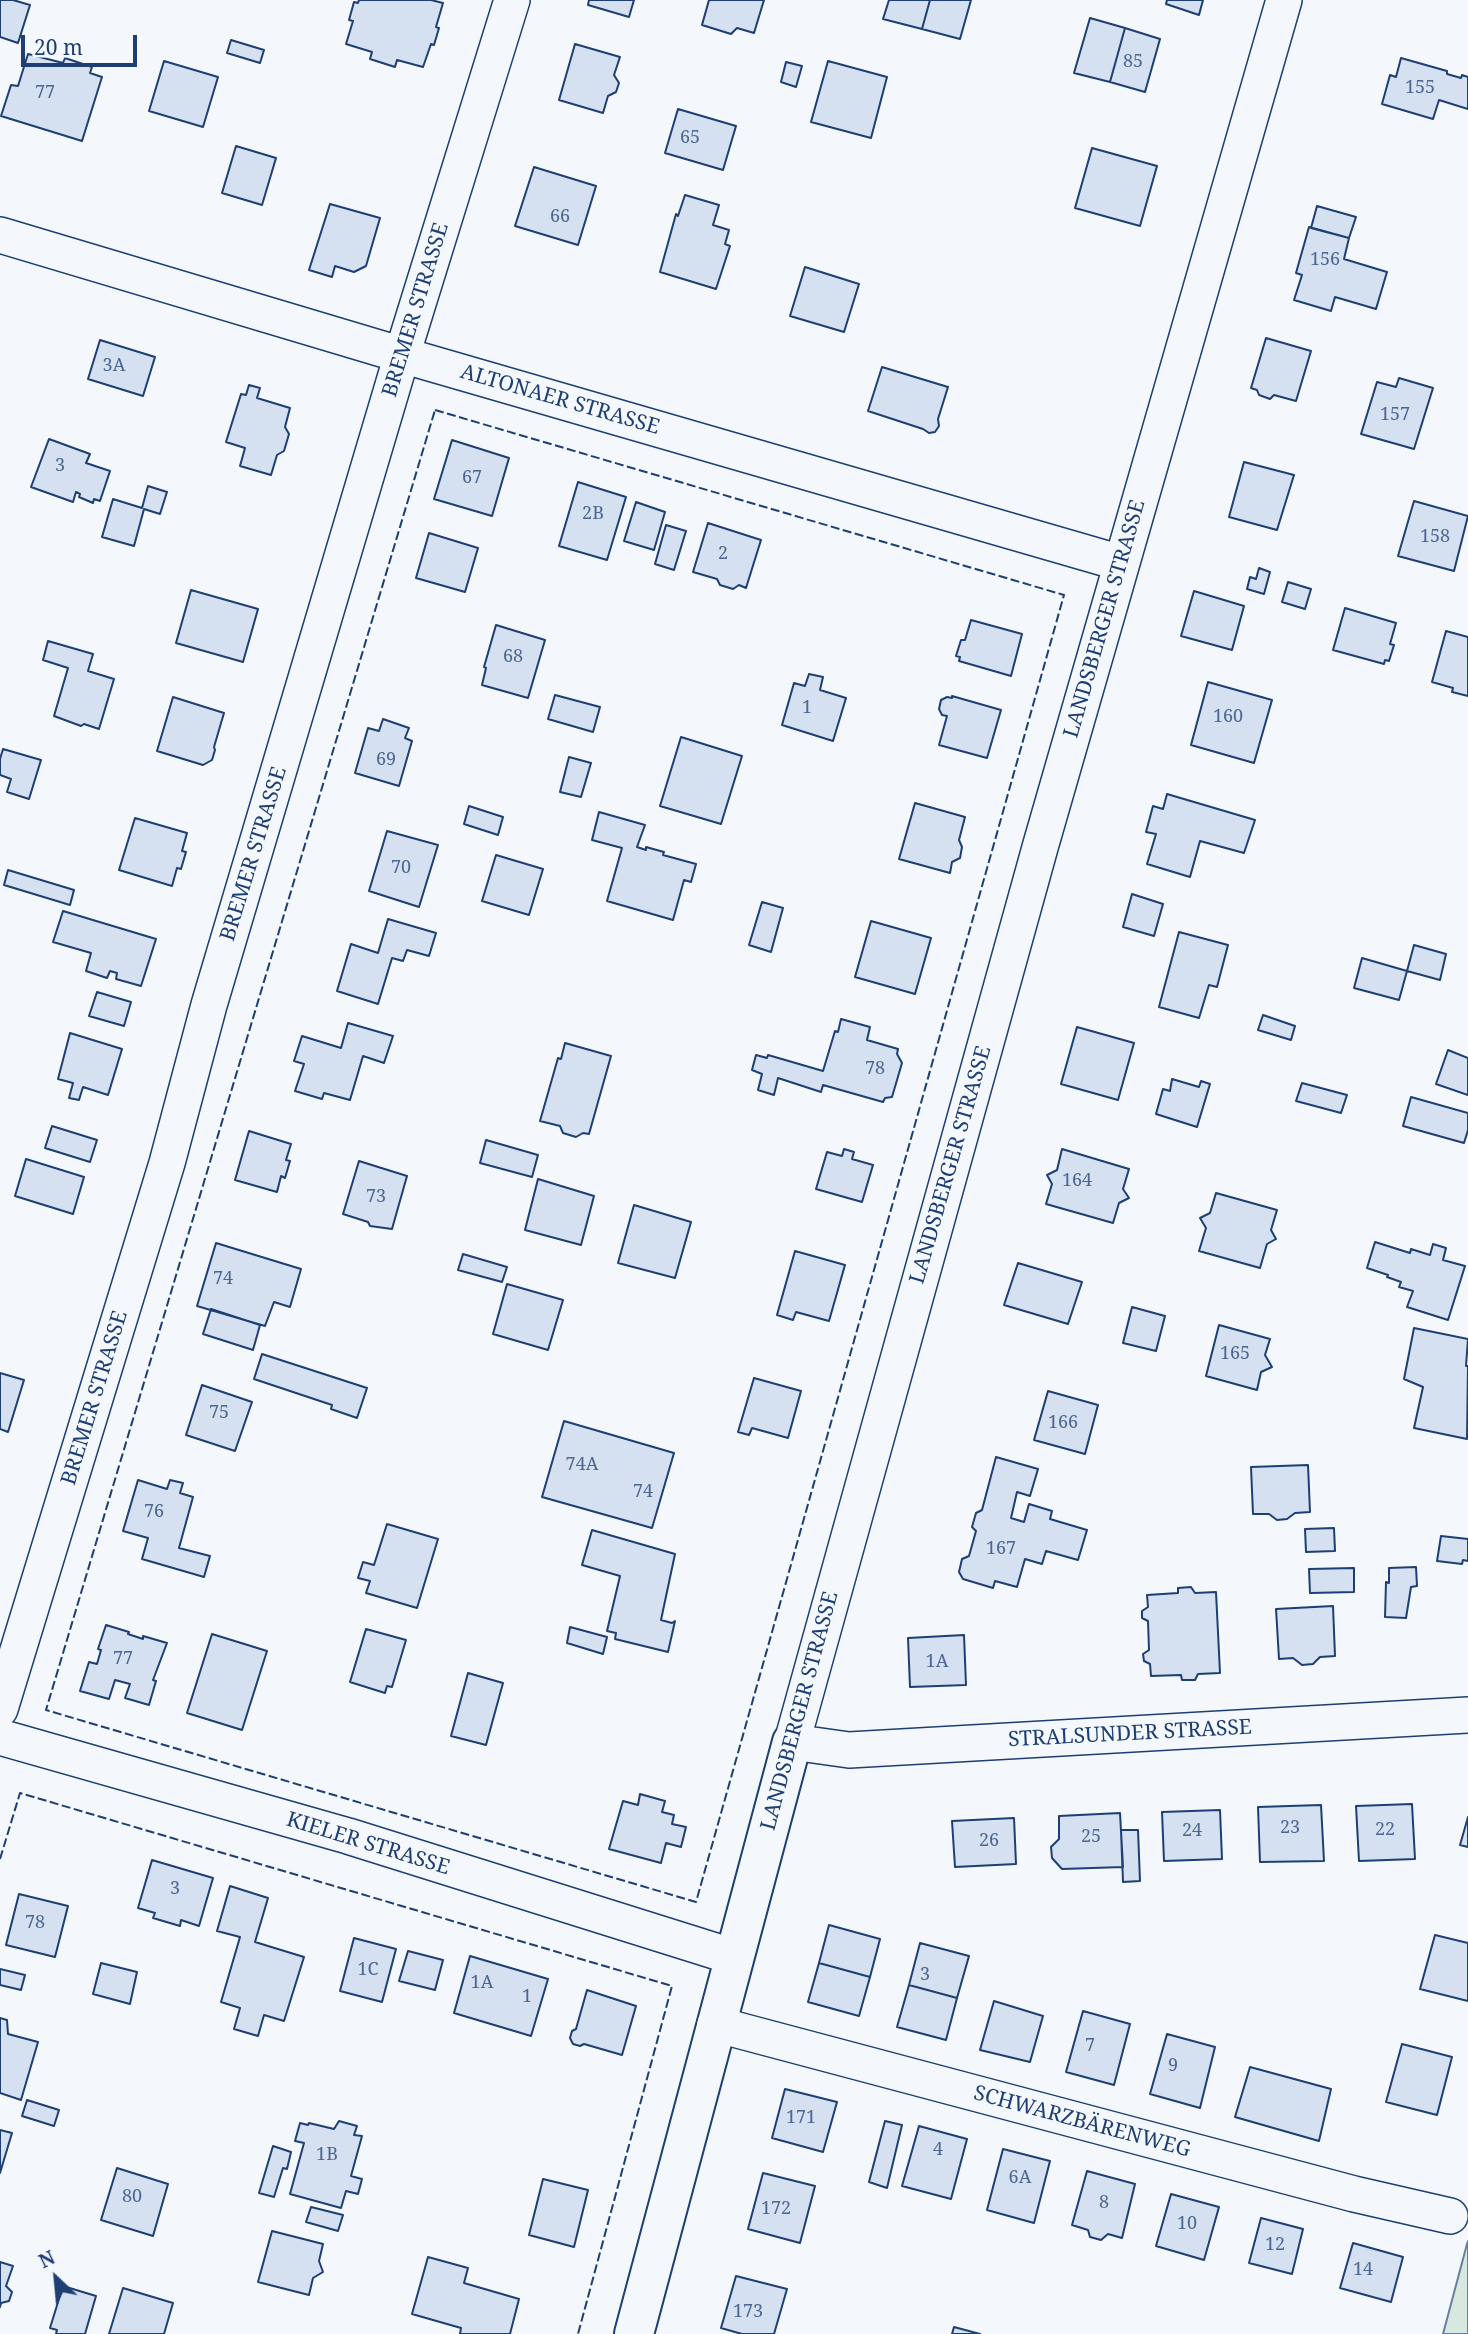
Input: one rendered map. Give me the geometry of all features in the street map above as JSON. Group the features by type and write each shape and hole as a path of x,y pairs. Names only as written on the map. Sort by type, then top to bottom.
{"street":[{"name":"BREMER STRASSE","path":"0,1709 167,1163 209,1005 402,355 512,0"},
{"name":"LANDSBERGER STRASSE","path":"634,2334 715,2025 937,1213 1284,0"},
{"name":"ALTONAER STRASSE","path":"0,234 402,355 1121,563"},
{"name":"STRALSUNDER STRASSE","path":"792,1742 849,1750 1468,1715"},
{"name":"KIELER STRASSE","path":"0,1737 348,1836 734,1957"},
{"name":"SCHWARZBÄRENWEG","path":"715,2025 1354,2194 1450,2216"}],"shaded area":[{"path":"1468,2241 1468,2334 1443,2334 1467,2244"}],"building":[{"path":"0,0 13,0 30,5 18,43 0,37"},
{"path":"359,0 431,0 443,3 434,45 431,44 423,67 397,60 395,67 370,59 372,52 346,44 353,21 349,20 354,2 358,3"},
{"path":"589,0 634,0 629,17 588,5"},
{"path":"709,0 764,0 754,33 737,28 731,34 702,25"},
{"path":"889,0 930,0 922,29 883,19"},
{"path":"930,0 971,0 960,39 922,29"},
{"path":"1167,0 1203,0 1199,15 1166,4"},
{"path":"1090,18 1125,28 1110,82 1074,73"},
{"path":"1125,28 1160,39 1145,92 1110,82"},
{"path":"231,40 264,50 260,63 227,53"},
{"path":"575,44 620,57 614,75 619,83 616,92 608,96 603,113 559,100"},
{"path":"28,54 63,63 65,58 92,67 90,73 102,77 82,141 1,116 11,85 18,86"},
{"path":"1401,58 1447,71 1447,74 1461,78 1462,75 1468,77 1468,109 1439,100 1433,119 1382,104 1390,75 1396,77"},
{"path":"164,61 218,77 203,127 149,111"},
{"path":"828,61 887,77 871,138 811,122"},
{"path":"786,62 802,66 796,87 781,82"},
{"path":"678,109 736,126 723,170 665,153"},
{"path":"236,146 276,158 262,205 222,193"},
{"path":"1092,148 1157,166 1140,226 1075,208"},
{"path":"534,167 596,186 578,245 515,226"},
{"path":"685,195 719,205 713,225 729,230 725,244 730,246 716,289 660,272 676,214 678,216"},
{"path":"330,204 380,218 366,266 354,272 335,266 332,277 309,270"},
{"path":"1317,206 1356,217 1349,238 1311,228"},
{"path":"1309,227 1349,238 1344,259 1387,272 1376,309 1335,297 1331,311 1294,300 1302,275 1296,273"},
{"path":"805,267 859,284 844,332 790,316"},
{"path":"1266,338 1311,351 1296,401 1274,395 1270,399 1251,388"},
{"path":"100,340 155,357 143,396 88,379"},
{"path":"882,367 948,387 938,419 939,426 935,432 929,433 868,411"},
{"path":"1399,378 1433,388 1414,449 1361,434 1377,382 1396,387"},
{"path":"249,385 260,388 257,398 290,408 285,427 289,434 284,451 277,455 271,475 240,466 245,448 226,442 241,394 246,395"},
{"path":"49,439 90,454 86,463 110,471 100,501 94,499 93,503 79,497 80,494 76,492 73,502 31,487"},
{"path":"452,440 509,458 492,516 434,499"},
{"path":"1244,462 1294,475 1277,530 1229,517"},
{"path":"578,482 626,497 607,560 559,546"},
{"path":"148,486 167,492 160,514 144,509 134,546 102,537 113,499 142,508"},
{"path":"1414,501 1468,516 1454,571 1398,556"},
{"path":"636,502 665,512 654,550 624,541"},
{"path":"708,523 761,540 746,588 739,585 733,589 720,585 717,579 693,572"},
{"path":"666,525 686,531 674,570 655,564"},
{"path":"429,533 478,548 465,592 416,578"},
{"path":"1259,568 1270,572 1264,594 1247,589 1250,577 1256,579"},
{"path":"1288,582 1311,589 1305,609 1282,602"},
{"path":"191,590 258,609 243,662 176,643"},
{"path":"1194,591 1244,606 1232,650 1181,636"},
{"path":"1345,608 1396,623 1389,661 1385,660 1384,664 1333,650"},
{"path":"971,620 1022,634 1011,676 959,661 960,657 956,656 961,640 965,640"},
{"path":"496,625 545,640 528,698 482,685 484,667"},
{"path":"1446,631 1468,637 1468,696 1432,682"},
{"path":"48,641 93,654 88,671 114,679 99,729 84,724 81,726 54,716 68,668 43,660"},
{"path":"809,674 823,677 820,690 846,698 833,741 782,725 794,683 805,686"},
{"path":"1208,682 1272,700 1254,763 1191,745"},
{"path":"555,695 600,707 593,732 548,719"},
{"path":"952,696 1001,710 987,758 939,745 947,716 942,715 939,709 941,700"},
{"path":"173,697 224,713 212,760 203,765 157,751"},
{"path":"383,719 409,728 405,738 412,741 399,786 355,773 368,728 379,731"},
{"path":"681,737 742,756 721,824 660,806"},
{"path":"3,749 41,760 29,799 7,792 11,779 0,775"},
{"path":"569,757 591,763 581,797 560,792"},
{"path":"1167,794 1255,820 1244,853 1200,841 1190,877 1147,864 1156,834 1146,832 1153,806 1163,809"},
{"path":"915,803 965,817 959,840 962,847 960,858 952,862 950,873 899,859"},
{"path":"469,806 503,817 498,835 464,824"},
{"path":"599,812 645,825 637,847 664,852 663,855 696,864 691,882 684,880 673,920 607,901 622,848 592,840"},
{"path":"135,818 187,833 182,851 186,852 181,869 177,868 172,886 119,870"},
{"path":"387,831 438,845 419,907 369,891"},
{"path":"496,855 543,869 529,915 482,901"},
{"path":"8,870 74,890 70,905 4,885"},
{"path":"1132,894 1163,904 1154,936 1123,927"},
{"path":"762,902 783,908 771,952 749,945"},
{"path":"63,911 156,939 141,986 116,979 117,973 110,971 107,978 86,971 91,953 53,942"},
{"path":"388,919 436,933 429,956 407,950 403,961 392,958 378,1004 337,991 351,944 378,953"},
{"path":"871,921 931,938 915,994 855,977"},
{"path":"1179,932 1228,945 1217,987 1209,985 1199,1018 1159,1007"},
{"path":"1414,945 1446,954 1440,980 1407,971"},
{"path":"1362,958 1407,971 1399,1000 1354,988"},
{"path":"97,992 131,1002 124,1026 89,1016"},
{"path":"1263,1015 1295,1026 1291,1040 1258,1030"},
{"path":"841,1019 870,1027 867,1040 898,1049 897,1054 902,1063 892,1097 885,1098 883,1102 823,1085 821,1092 778,1078 774,1095 758,1090 762,1074 752,1070 756,1055 767,1058 768,1055 823,1071"},
{"path":"348,1023 393,1036 384,1063 363,1056 350,1100 324,1093 322,1099 295,1091 304,1064 294,1061 302,1036 341,1048"},
{"path":"1077,1027 1134,1043 1118,1100 1061,1084"},
{"path":"70,1033 122,1049 108,1095 83,1087 79,1100 69,1098 73,1083 58,1079"},
{"path":"565,1043 611,1056 589,1134 583,1133 576,1137 563,1133 560,1126 540,1121"},
{"path":"1448,1050 1468,1058 1468,1095 1436,1084"},
{"path":"1172,1079 1199,1087 1201,1081 1210,1084 1197,1127 1156,1114 1163,1089 1170,1091"},
{"path":"1302,1083 1347,1095 1341,1113 1296,1101"},
{"path":"1411,1097 1468,1113 1468,1130 1464,1143 1403,1126"},
{"path":"52,1126 97,1140 90,1162 45,1148"},
{"path":"249,1131 291,1144 286,1160 290,1161 285,1178 281,1176 277,1192 235,1180"},
{"path":"486,1140 538,1155 532,1177 480,1163"},
{"path":"844,1149 854,1152 852,1159 873,1165 862,1202 816,1189 827,1152 842,1156"},
{"path":"1062,1149 1129,1169 1123,1189 1129,1198 1119,1203 1113,1223 1046,1204 1052,1184 1047,1175 1057,1170"},
{"path":"26,1159 84,1177 73,1214 15,1196"},
{"path":"359,1161 407,1176 392,1229 370,1226 368,1222 343,1214"},
{"path":"538,1179 594,1196 581,1245 525,1230"},
{"path":"1216,1193 1277,1210 1271,1230 1276,1239 1267,1244 1260,1268 1199,1251 1206,1228 1200,1218 1210,1213"},
{"path":"634,1205 691,1222 675,1278 618,1263"},
{"path":"1375,1242 1410,1253 1411,1249 1430,1255 1433,1244 1446,1248 1443,1260 1465,1266 1448,1320 1407,1307 1413,1291 1399,1287 1401,1282 1387,1277 1388,1275 1367,1268"},
{"path":"216,1243 301,1269 290,1307 274,1302 265,1326 197,1306"},
{"path":"795,1251 845,1265 829,1321 796,1312 793,1320 777,1315"},
{"path":"463,1254 507,1267 502,1282 458,1270"},
{"path":"1018,1263 1082,1282 1068,1324 1004,1305"},
{"path":"507,1284 563,1300 548,1350 493,1334"},
{"path":"1132,1307 1165,1316 1156,1351 1123,1343"},
{"path":"211,1309 260,1325 253,1350 203,1334"},
{"path":"1219,1325 1270,1339 1265,1355 1272,1367 1261,1372 1257,1390 1206,1376"},
{"path":"1414,1328 1468,1339 1467,1439 1414,1428 1423,1387 1404,1379"},
{"path":"262,1354 367,1388 357,1418 331,1409 332,1405 254,1379"},
{"path":"0,1373 24,1380 8,1432 0,1429"},
{"path":"754,1378 801,1391 788,1438 752,1428 749,1435 738,1432"},
{"path":"202,1385 252,1402 235,1451 186,1435"},
{"path":"1048,1391 1098,1405 1085,1454 1034,1440"},
{"path":"564,1421 674,1453 652,1528 542,1497"},
{"path":"996,1457 1038,1469 1030,1496 1017,1492 1011,1518 1024,1522 1029,1504 1052,1511 1050,1519 1087,1530 1078,1560 1046,1551 1042,1564 1025,1559 1017,1587 995,1581 993,1588 963,1579 959,1572 962,1559 969,1556 976,1531 972,1527 976,1513 982,1510"},
{"path":"1308,1465 1310,1512 1295,1513 1287,1519 1277,1520 1269,1514 1253,1514 1251,1467"},
{"path":"138,1480 167,1489 170,1480 183,1483 180,1493 193,1497 179,1548 210,1556 204,1577 142,1559 148,1538 123,1531"},
{"path":"387,1524 438,1539 417,1608 366,1593 370,1581 358,1578 363,1562 374,1565"},
{"path":"1334,1528 1335,1551 1306,1552 1305,1529"},
{"path":"592,1530 675,1554 661,1620 672,1623 675,1621 668,1652 615,1639 616,1633 607,1631 620,1576 582,1565"},
{"path":"1441,1536 1468,1539 1468,1561 1463,1560 1462,1564 1437,1561"},
{"path":"1416,1567 1417,1586 1411,1587 1406,1618 1385,1617 1389,1568"},
{"path":"1354,1568 1354,1592 1310,1593 1309,1569"},
{"path":"1191,1587 1195,1593 1216,1592 1220,1673 1198,1674 1195,1680 1182,1680 1181,1675 1151,1676 1150,1664 1144,1661 1143,1654 1149,1650 1148,1621 1142,1618 1142,1611 1148,1607 1147,1595 1178,1593 1178,1588"},
{"path":"1333,1606 1335,1656 1320,1657 1313,1664 1302,1665 1293,1658 1279,1659 1276,1609"},
{"path":"106,1625 143,1639 143,1636 167,1643 153,1680 156,1681 149,1705 125,1698 130,1684 115,1680 109,1699 80,1691 89,1662 97,1664 101,1650 98,1649"},
{"path":"570,1627 607,1637 603,1654 567,1643"},
{"path":"366,1629 406,1640 392,1687 387,1686 385,1693 350,1682"},
{"path":"212,1634 267,1651 242,1730 187,1713"},
{"path":"964,1635 966,1685 910,1687 908,1638"},
{"path":"468,1673 503,1683 486,1745 451,1736"},
{"path":"640,1794 665,1801 662,1812 674,1815 672,1824 686,1827 681,1847 666,1843 661,1863 609,1849 623,1801 638,1805"},
{"path":"1412,1804 1415,1859 1359,1861 1356,1806"},
{"path":"1321,1805 1324,1861 1260,1862 1258,1807"},
{"path":"1220,1810 1222,1859 1164,1861 1162,1812"},
{"path":"1120,1813 1123,1867 1062,1869 1052,1858 1051,1847 1059,1839 1059,1816"},
{"path":"1468,1817 1468,1847 1460,1845"},
{"path":"1014,1818 1016,1864 955,1867 952,1821"},
{"path":"1121,1830 1138,1830 1140,1881 1123,1882"},
{"path":"152,1860 213,1878 199,1926 181,1920 180,1926 153,1918 155,1913 138,1908"},
{"path":"230,1886 268,1898 255,1942 304,1957 284,2021 264,2015 258,2036 234,2029 240,2008 221,2002 240,1937 217,1931"},
{"path":"19,1894 68,1906 55,1957 6,1945"},
{"path":"829,1925 880,1939 870,1977 819,1963"},
{"path":"1435,1935 1468,1943 1468,2001 1420,1989"},
{"path":"354,1938 396,1949 382,2002 340,1991"},
{"path":"920,1943 969,1956 957,1998 909,1985"},
{"path":"408,1951 443,1960 435,1990 399,1981"},
{"path":"470,1956 548,1979 531,2036 454,2013"},
{"path":"101,1963 137,1972 130,2004 93,1994"},
{"path":"819,1963 870,1977 859,2016 808,2002"},
{"path":"0,1969 25,1975 21,1990 0,1985"},
{"path":"909,1985 957,1998 946,2040 897,2027"},
{"path":"587,1990 636,2006 622,2055 584,2044 573,2044 570,2038 572,2031 576,2029"},
{"path":"994,2001 1043,2016 1030,2062 980,2050"},
{"path":"1083,2011 1130,2024 1114,2085 1066,2072"},
{"path":"0,2018 7,2020 8,2034 38,2042 21,2100 0,2093"},
{"path":"1167,2034 1215,2047 1200,2108 1150,2094"},
{"path":"1402,2044 1452,2057 1437,2115 1386,2102"},
{"path":"1250,2067 1331,2089 1319,2141 1235,2117"},
{"path":"785,2089 837,2102 823,2152 772,2138"},
{"path":"27,2100 59,2110 54,2126 22,2116"},
{"path":"339,2121 357,2126 354,2135 362,2136 351,2176 362,2179 358,2194 346,2191 341,2208 290,2194 304,2143 295,2141 300,2123 334,2129"},
{"path":"885,2121 902,2125 887,2188 869,2182"},
{"path":"919,2126 967,2139 951,2199 902,2186"},
{"path":"0,2130 12,2133 0,2173"},
{"path":"273,2146 291,2152 287,2169 283,2168 274,2197 259,2193"},
{"path":"1003,2149 1050,2161 1034,2223 987,2210"},
{"path":"117,2168 168,2184 153,2236 101,2220"},
{"path":"1087,2171 1135,2184 1122,2238 1108,2234 1101,2240 1090,2237 1088,2230 1072,2225"},
{"path":"763,2173 815,2186 800,2243 748,2229"},
{"path":"543,2179 588,2190 574,2247 529,2235"},
{"path":"1171,2194 1219,2207 1204,2260 1156,2246"},
{"path":"311,2207 343,2215 338,2231 306,2222"},
{"path":"1261,2218 1303,2229 1292,2274 1249,2263"},
{"path":"272,2231 323,2244 319,2261 323,2272 313,2278 309,2295 258,2282"},
{"path":"1353,2243 1403,2257 1391,2302 1340,2288"},
{"path":"428,2257 468,2268 464,2283 519,2299 510,2334 460,2334 461,2328 412,2314"},
{"path":"0,2262 13,2266 6,2286 12,2292 9,2301 1,2303 0,2307"},
{"path":"736,2276 787,2289 774,2334 742,2334 721,2328"},
{"path":"63,2286 96,2296 85,2334 56,2334 57,2330 50,2328"},
{"path":"123,2288 173,2303 164,2334 109,2334"},
{"path":"954,2327 980,2334 952,2334"}],"fence":[{"path":"435,410 1064,595 696,1902 46,1710 435,410"},
{"path":"0,1859 20,1793 672,1986 578,2334"}]}
